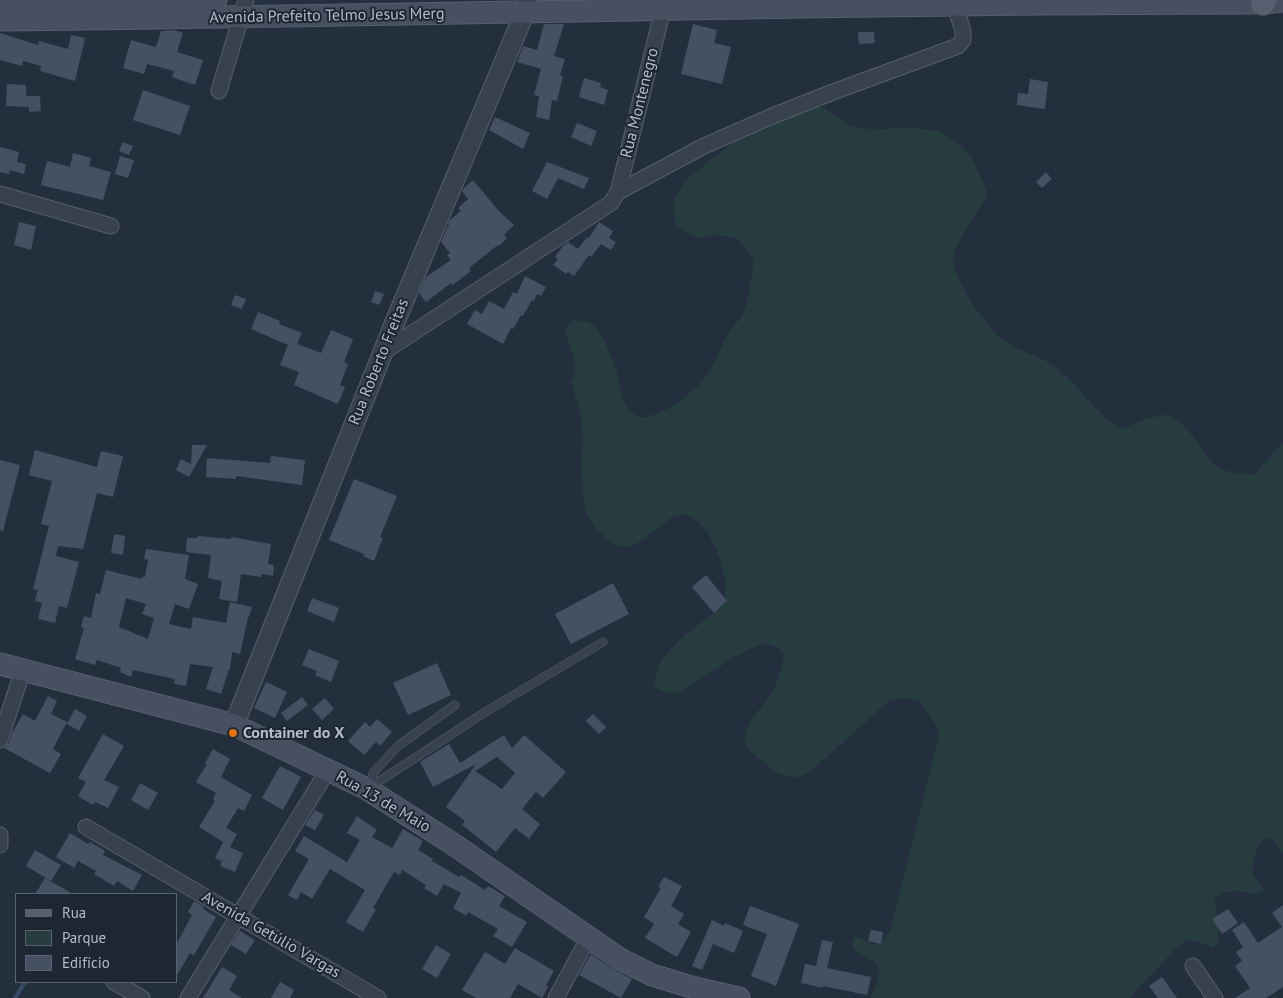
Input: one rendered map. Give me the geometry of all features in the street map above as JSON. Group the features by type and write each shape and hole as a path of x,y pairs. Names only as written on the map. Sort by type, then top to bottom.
{"main road":[{"name":"Avenida Prefeito Telmo Jesus Merg","path":"0,5 216,0"},
{"name":"Avenida Prefeito Telmo Jesus Merg","path":"0,20 243,9 1270,2"},
{"name":"Rua 13 de Maio","path":"0,664 234,725 367,789 462,849 620,959 652,975 716,996 739,998"}],"street":[{"name":"Rua Montenegro","path":"615,198 664,5"},
{"path":"382,353 615,198 704,146 834,92 958,46 963,40 963,31 955,5"},
{"name":"Rua Roberto Freitas","path":"234,725 382,353 526,6"},
{"path":"219,92 243,9"},
{"path":"0,194 111,226"},
{"path":"0,740 23,670"},
{"path":"188,998 328,770"},
{"name":"Avenida Getúlio Vargas","path":"86,827 378,998"},
{"path":"0,835 0,845"},
{"path":"556,998 589,937"},
{"path":"1193,966 1215,998"},
{"path":"116,983 142,998"}],"lane":[{"path":"367,789 490,709 603,642"},
{"path":"367,789 374,772 398,746 456,705"}],"green space":[{"path":"806,103 824,108 851,126 876,130 904,127 940,131 963,147 973,160 986,189 986,197 963,235 954,257 954,266 969,299 1000,337 1017,348 1041,358 1054,366 1111,422 1121,428 1159,416 1172,417 1186,428 1216,466 1228,471 1253,475 1283,443 1283,854 1271,838 1260,843 1255,855 1253,870 1255,878 1264,891 1256,894 1238,891 1221,893 1214,899 1219,927 1218,942 1213,948 1193,940 1182,943 1130,998 871,998 878,979 878,967 856,951 852,942 855,936 873,945 881,942 890,931 939,734 937,726 919,701 900,698 890,700 810,772 794,777 785,776 772,769 745,745 745,737 753,717 771,694 777,680 784,656 778,648 768,644 759,645 736,656 681,692 660,691 654,687 658,667 665,656 684,636 716,612 725,599 724,575 715,546 708,533 689,516 678,515 674,516 644,540 628,546 620,546 612,543 594,526 585,507 582,481 581,418 571,383 575,362 566,328 572,321 586,321 595,327 604,340 617,371 625,404 637,416 655,415 675,404 695,389 710,370 728,334 744,312 754,260 736,238 718,235 699,238 682,231 676,224 673,205 675,197 686,180 769,113"}],"building":[{"path":"544,24 564,24 554,56 565,59 560,75 563,76 557,101 552,100 549,120 536,117 539,96 534,95 541,69 517,62 523,46 537,50"},
{"path":"693,24 717,30 714,43 731,47 722,84 681,74"},
{"path":"174,30 183,33 177,52 203,60 195,85 172,77 174,71 147,64 144,74 123,68 131,40 156,47 161,31"},
{"path":"858,32 874,32 875,43 859,44"},
{"path":"0,33 38,45 39,41 68,49 71,35 85,38 75,81 40,71 41,66 23,61 22,66 0,60"},
{"path":"584,78 601,83 600,87 608,90 604,105 579,97"},
{"path":"1030,79 1048,82 1045,109 1017,105 1018,93 1028,94"},
{"path":"7,84 26,85 26,96 40,96 41,111 29,112 29,107 6,106"},
{"path":"143,90 190,106 180,135 133,120"},
{"path":"495,117 530,133 523,149 489,130"},
{"path":"577,123 597,131 591,146 571,137"},
{"path":"123,142 133,146 129,155 119,151"},
{"path":"0,147 19,152 17,162 26,164 24,174 10,170 9,174 0,172"},
{"path":"73,153 91,158 89,166 111,172 103,200 41,185 47,161 70,167"},
{"path":"120,156 134,160 128,178 115,174"},
{"path":"547,162 589,178 584,189 558,178 547,199 532,191"},
{"path":"1046,172 1052,179 1042,188 1036,182"},
{"path":"473,180 497,209 514,225 504,235 507,238 469,268 471,271 426,302 419,293 426,277 451,260 447,255 450,253 441,242 450,220 461,211 458,208 468,199 462,191 463,189"},
{"path":"19,222 36,226 31,250 14,245"},
{"path":"599,222 613,231 609,238 616,242 611,250 601,244 591,257 589,255 574,276 568,272 566,274 553,265 558,259 555,257 563,246 568,242 578,249 587,237 589,238"},
{"path":"525,276 546,287 541,296 537,294 534,301 532,300 523,316 521,315 513,329 511,328 503,344 467,324 475,310 482,314 489,301 504,309 513,292 517,294"},
{"path":"375,291 384,294 379,305 371,302"},
{"path":"235,295 246,299 242,309 231,305"},
{"path":"258,312 280,321 279,324 302,333 297,344 321,353 331,330 353,339 344,362 348,364 340,385 345,387 338,404 294,385 299,372 280,365 288,345 251,329"},
{"path":"192,445 207,445 189,477 176,470 181,459 191,464"},
{"path":"35,450 97,467 101,451 123,456 113,497 97,493 83,549 58,546 56,556 79,562 67,608 59,606 55,623 38,619 42,603 35,601 38,590 33,589 49,526 41,524 52,481 29,475"},
{"path":"271,456 305,460 302,485 236,476 236,479 206,477 207,458 270,463"},
{"path":"0,460 20,465 3,531 0,530"},
{"path":"354,479 397,496 380,537 383,538 374,561 363,556 364,554 329,540"},
{"path":"114,534 125,536 123,555 111,553"},
{"path":"198,536 231,539 231,537 271,544 268,564 274,565 273,576 262,574 261,577 241,574 237,602 219,599 222,581 208,578 211,555 186,552 187,538 198,538"},
{"path":"146,549 189,555 185,579 198,584 189,609 175,604 169,624 191,629 193,617 226,623 230,602 252,607 240,654 232,652 230,670 221,694 206,689 213,667 190,664 186,686 174,684 175,679 133,670 131,677 120,672 121,668 97,660 95,665 75,659 84,628 81,627 84,616 91,618 96,593 100,594 106,570 142,579 142,577 145,577 148,560 144,559","holes":["126,598 146,604 142,614 154,618 148,639 119,627"]},
{"path":"706,575 727,601 714,613 692,587"},
{"path":"613,583 629,614 571,644 555,614"},
{"path":"312,598 339,608 334,622 307,611"},
{"path":"309,649 339,661 331,682 315,675 317,671 302,665"},
{"path":"437,663 451,695 408,715 393,683"},
{"path":"266,682 287,692 275,718 254,708"},
{"path":"48,696 57,701 51,714 67,722 53,749 61,754 50,773 4,748 9,743 12,733 23,714 35,721"},
{"path":"302,697 308,705 287,721 281,713"},
{"path":"325,698 334,709 322,720 312,709"},
{"path":"75,709 87,716 79,731 67,724"},
{"path":"593,714 606,727 599,734 586,721"},
{"path":"377,719 392,732 380,746 376,742 364,755 348,741 365,722 370,727"},
{"path":"103,734 124,746 104,780 119,787 108,808 95,802 93,805 78,796 86,782 78,778"},
{"path":"504,735 512,748 524,735 566,772 543,798 536,792 522,809 540,824 529,839 515,828 496,852 462,825 465,821 446,807 476,764 433,787 420,762 449,744 460,763","holes":["497,757 515,773 502,789 475,771"]},
{"path":"213,749 230,759 221,777 252,795 244,811 238,808 226,828 237,834 230,847 243,853 235,872 220,866 223,859 221,861 215,858 223,842 199,827 215,801 213,800 216,793 196,782 207,764 205,763"},
{"path":"280,766 301,777 283,810 262,798"},
{"path":"140,783 158,793 148,810 131,800"},
{"path":"315,810 324,815 315,830 305,825"},
{"path":"357,816 377,830 372,837 392,848 403,829 423,841 418,850 433,859 432,861 459,877 461,875 485,890 488,886 505,896 499,906 527,922 512,947 493,936 498,929 468,912 466,916 453,908 461,893 444,884 437,896 424,888 426,885 402,870 400,875 394,872 373,908 376,909 363,932 346,922 365,890 330,869 312,899 301,892 297,900 288,895 309,859 295,851 304,836 347,862 360,840 347,833"},
{"path":"70,833 88,844 90,842 105,851 103,855 142,875 133,891 117,881 114,886 94,874 96,871 78,861 74,868 56,857"},
{"path":"35,850 61,865 51,881 26,866"},
{"path":"664,877 682,886 671,906 684,914 678,924 691,932 677,957 645,938 654,924 644,917 661,888 658,887"},
{"path":"45,878 71,893 36,893"},
{"path":"194,901 216,917 194,955 190,953 178,974 178,941 192,915 188,912"},
{"path":"1283,905 1283,987 1266,998 1235,998 1250,988 1235,966 1242,961 1236,952 1243,947 1232,930 1244,922 1258,943 1282,927 1272,913"},
{"path":"750,906 799,924 776,986 751,976 767,934 743,925"},
{"path":"1228,909 1238,923 1222,934 1212,919"},
{"path":"712,920 724,926 725,923 743,931 734,953 713,944 702,970 692,966"},
{"path":"871,930 883,932 881,944 868,941"},
{"path":"240,931 255,940 246,954 231,945"},
{"path":"822,940 833,942 827,968 871,977 867,995 801,983 805,964 816,966"},
{"path":"436,945 451,954 437,978 422,969"},
{"path":"515,948 554,971 546,985 548,987 542,998 518,984 510,998 476,998 462,990 485,952 505,964"},
{"path":"591,954 632,979 621,998 579,975"},
{"path":"222,967 237,976 229,990 242,998 203,998"},
{"path":"1162,977 1177,998 1158,998 1149,986"},
{"path":"280,982 294,990 290,998 271,998"}],"waterway":[{"path":"15,998 24,983"}],"place":[{"name":"Container do X","path":"233,733"}]}
